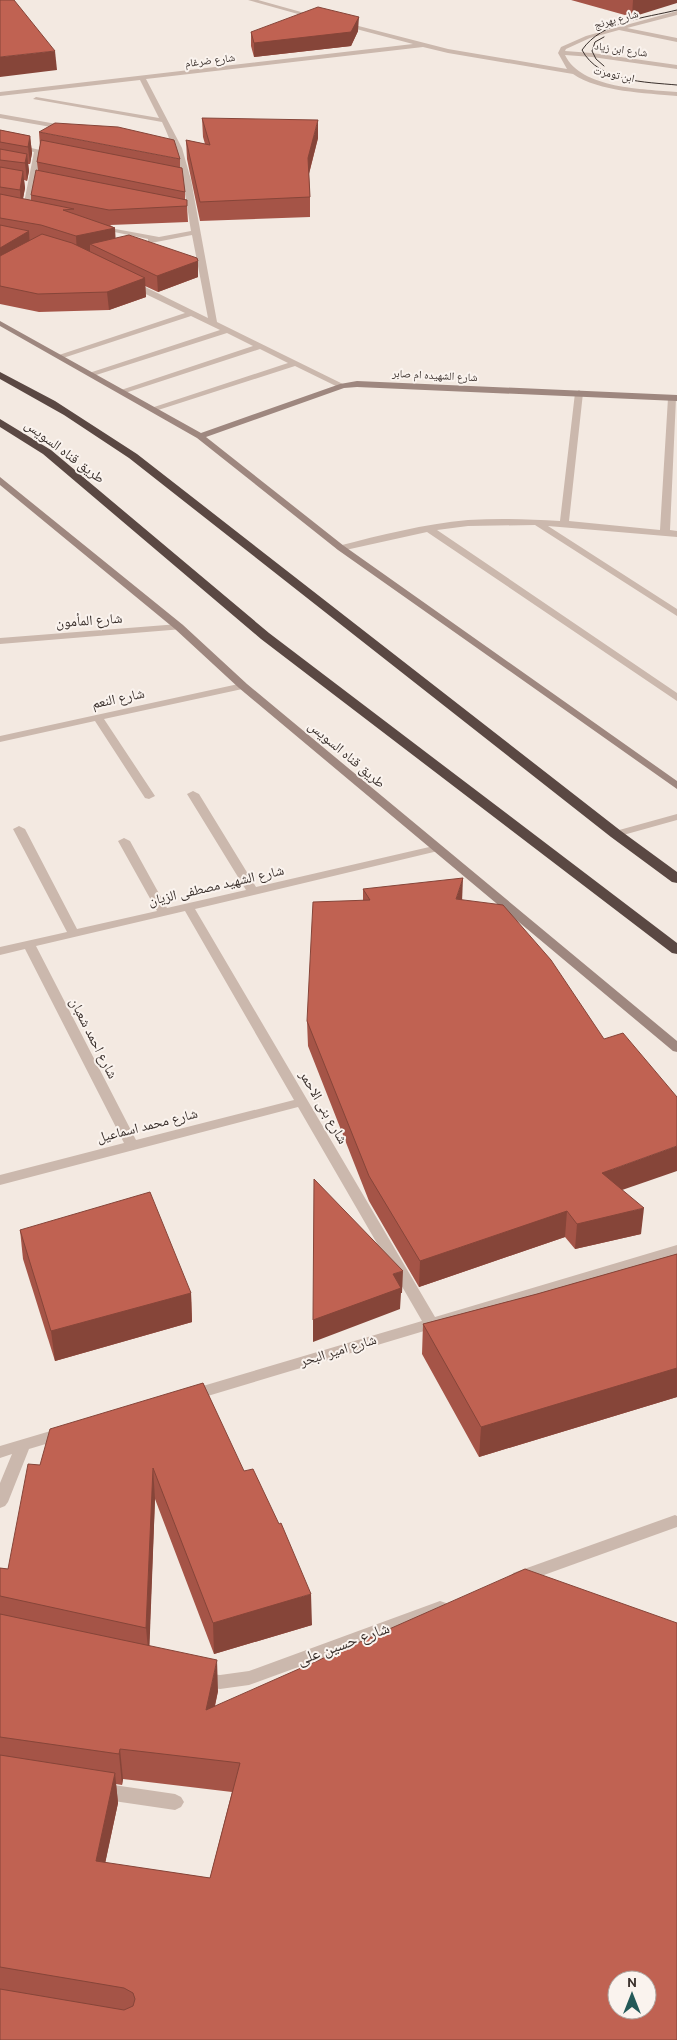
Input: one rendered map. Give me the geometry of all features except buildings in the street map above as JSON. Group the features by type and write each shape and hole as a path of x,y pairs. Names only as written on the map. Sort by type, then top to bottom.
{"highway":[{"path":"0,375 32,391 81,420 133,456 616,834 677,879"},
{"name":"طريق قناه السويس","path":"0,422 47,452 265,636 677,950"}],"street":[{"path":"251,0 327,20"},
{"name":"شارع بهرنج","path":"561,53 563,48 588,37 677,13"},
{"path":"337,23 422,45 575,72"},
{"path":"618,28 677,40"},
{"name":"شارع ضرغام","path":"0,94 422,45"},
{"name":"شارع ابن زياد","path":"561,53 592,55 677,67"},
{"name":"ابن تومرت","path":"561,53 564,62 575,72 601,84 677,94"},
{"path":"142,78 178,148 188,180 195,232 214,323"},
{"path":"36,99 165,121"},
{"path":"0,116 74,129"},
{"path":"50,136 65,128"},
{"path":"28,149 42,140"},
{"path":"0,143 66,156"},
{"path":"169,147 178,148"},
{"path":"26,213 30,184 38,151"},
{"path":"23,166 35,168"},
{"path":"178,178 188,180"},
{"path":"30,184 42,182"},
{"path":"18,211 36,215"},
{"path":"185,211 193,213"},
{"path":"92,226 158,239"},
{"path":"140,243 195,232"},
{"path":"127,282 343,386"},
{"path":"60,356 192,313"},
{"path":"0,323 200,436 341,548 677,786"},
{"path":"90,374 228,330"},
{"path":"122,391 261,346"},
{"path":"152,409 296,363"},
{"name":"شارع الشهيده ام صابر","path":"200,436 343,386 373,384 675,398"},
{"path":"564,524 579,393"},
{"path":"665,533 675,398"},
{"name":"طريق قناه السويس","path":"0,480 179,627 243,686 677,1048"},
{"path":"341,548 428,528 468,523 536,522 677,534"},
{"path":"536,522 677,613"},
{"path":"428,528 677,698"},
{"name":"شارع المأمون","path":"0,641 179,627"},
{"name":"شارع النعم","path":"0,739 243,686"},
{"path":"98,718 149,796"},
{"path":"193,794 253,892"},
{"path":"616,834 677,816"},
{"path":"19,829 74,934"},
{"path":"124,841 164,913"},
{"name":"شارع الشهيد مصطفى الزيان","path":"0,951 438,848"},
{"name":"شارع بنى الاحمر","path":"188,907 431,1323"},
{"name":"شارع احمد شعبان","path":"29,944 132,1146"},
{"name":"شارع محمد اسماعيل","path":"0,1180 302,1102"},
{"name":"شارع امير البحر","path":"175,1399 677,1250"},
{"path":"0,1452 80,1428"},
{"path":"0,1502 23,1445"},
{"path":"506,1583 675,1521"},
{"name":"شارع حسين على","path":"187,1676 220,1682 249,1678 459,1600"},
{"path":"87,1789 175,1802"}],"tram line":[{"path":"677,10 625,22 612,27 591,40 582,50 590,61 600,69 611,74 637,81 677,85"},
{"path":"604,37 595,42 592,51 596,59 604,66"}]}
